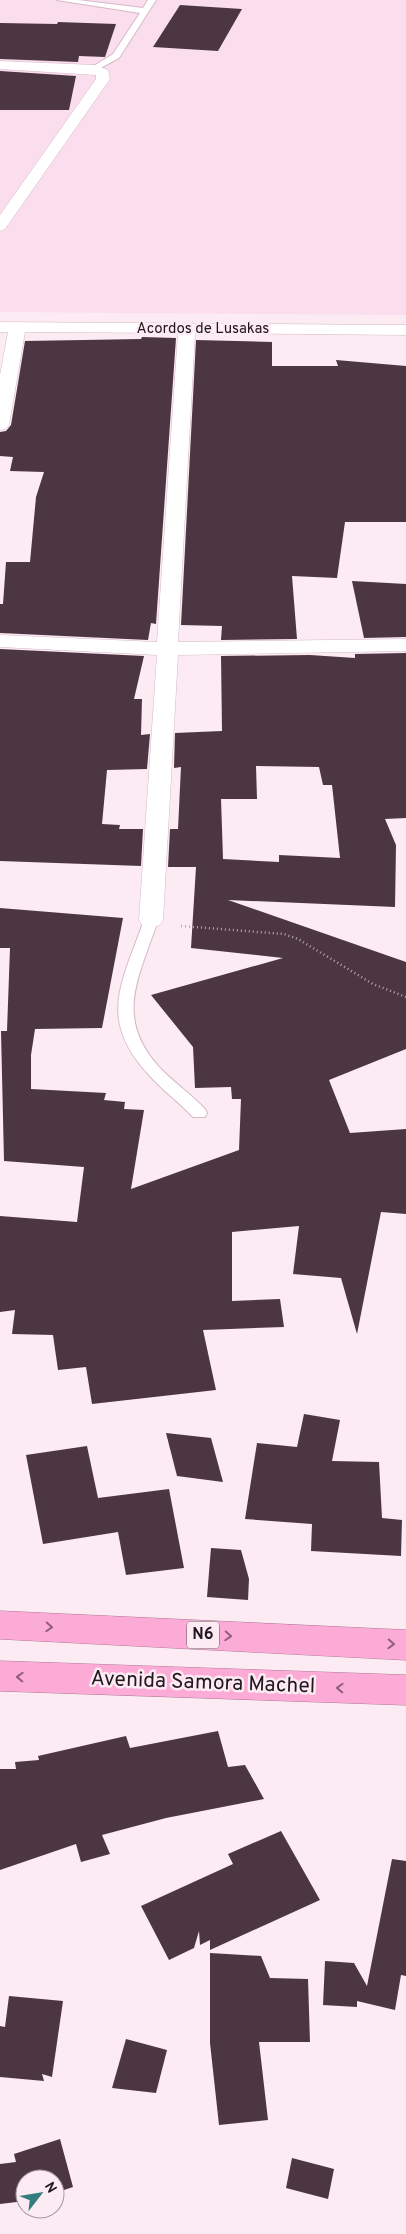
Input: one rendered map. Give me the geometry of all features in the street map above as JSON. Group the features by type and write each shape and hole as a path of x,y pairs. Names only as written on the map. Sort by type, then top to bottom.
{"highway":[{"name":"N6","path":"0,1624 406,1645"},
{"name":"Avenida Samora Machel","path":"0,1676 406,1690"}],"street":[{"path":"0,64 95,69 103,73 103,79 0,226"},
{"path":"0,425 9,327"},
{"name":"Acordos de Lusakas","path":"9,327 406,330"},
{"path":"151,920 166,649 187,329"},
{"path":"0,641 166,649 406,646"}],"lane":[{"path":"62,0 145,11"},
{"path":"95,69 116,56 152,0"},
{"path":"151,920 141,954 128,985 124,1016 130,1043 154,1071 185,1097 199,1113"}],"path":[{"path":"151,920 174,926 220,931 284,934 298,939 373,984 406,996"}],"shaded area":[{"path":"0,0 406,0 406,315 0,312"}],"building":[{"path":"180,5 242,9 218,51 153,47"},
{"path":"58,22 116,24 105,57 79,56 78,62 0,59 0,23 57,24"},
{"path":"0,71 76,76 69,110 0,110"},
{"path":"142,337 176,338 156,624 151,623 148,640 0,633 0,604 3,604 6,562 30,562 36,497 44,472 10,471 13,457 0,456 0,432 6,431 11,425 25,341 141,339"},
{"path":"196,340 272,342 272,366 338,366 336,360 406,366 406,522 345,522 337,578 292,576 297,639 221,640 222,626 181,625"},
{"path":"352,581 406,584 406,637 364,638"},
{"path":"0,649 144,656 134,699 142,699 141,735 150,734 147,769 107,770 102,824 120,825 119,829 143,829 141,866 0,861"},
{"path":"406,653 406,818 385,819 396,845 395,907 228,900 406,962 406,1049 329,1080 350,1133 406,1129 406,1214 381,1212 357,1334 341,1278 293,1274 299,1226 232,1232 232,1301 280,1299 284,1327 203,1330 216,1390 92,1404 86,1367 58,1370 53,1335 12,1334 15,1310 0,1312 0,1216 77,1222 84,1167 4,1161 1,1031 7,1031 10,948 0,948 0,908 123,918 102,1028 35,1029 31,1055 31,1089 106,1093 104,1100 125,1102 124,1109 144,1110 131,1189 239,1150 241,1099 232,1099 231,1087 195,1088 193,1047 151,995 283,958 191,948 196,867 168,867 170,829 178,829 181,767 174,768 175,733 222,731 221,656 310,655 355,658 355,654","holes":["256,766 319,767 323,785 332,785 340,858 279,855 279,862 223,859 221,799 257,799"]},
{"path":"304,1414 340,1420 332,1461 379,1462 382,1518 402,1520 401,1556 311,1551 312,1524 245,1519 257,1443 297,1447"},
{"path":"166,1433 211,1438 223,1482 177,1476"},
{"path":"87,1446 98,1498 169,1489 184,1568 126,1575 118,1532 43,1544 26,1455"},
{"path":"211,1548 241,1550 249,1579 248,1600 207,1597"},
{"path":"218,1731 228,1767 245,1765 264,1799 166,1818 102,1835 110,1854 81,1862 76,1844 0,1870 0,1769 16,1769 15,1762 39,1760 38,1756 126,1736 130,1748"},
{"path":"281,1831 320,1900 210,1950 210,1940 200,1945 199,1931 194,1948 169,1960 141,1906 233,1864 228,1854"},
{"path":"392,1859 406,1861 406,1976 401,1975 395,2010 357,2001 357,2007 323,2005 325,1961 354,1963 367,1986"},
{"path":"210,1953 261,1956 270,1978 308,1979 310,2042 259,2042 268,2120 219,2125 210,2043"},
{"path":"9,1996 63,2001 52,2077 42,2074 44,2081 0,2077 0,2026 5,2027"},
{"path":"126,2039 167,2050 156,2093 112,2088"},
{"path":"60,2139 73,2187 65,2190 65,2169 15,2169 15,2202 0,2204 0,2164 16,2162 14,2154"},
{"path":"292,2158 334,2169 328,2199 286,2188"}]}
